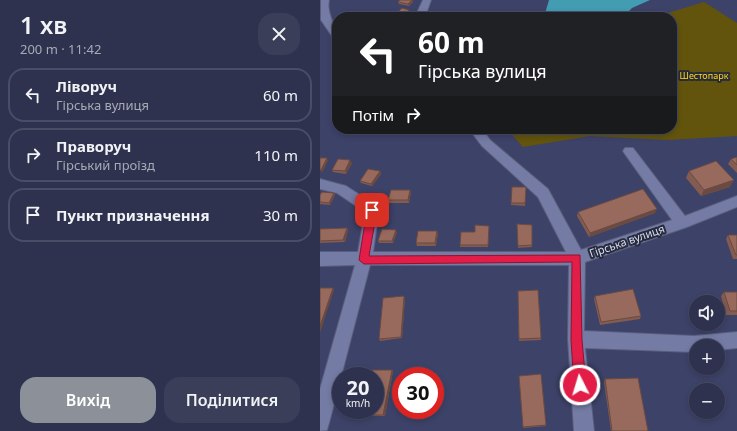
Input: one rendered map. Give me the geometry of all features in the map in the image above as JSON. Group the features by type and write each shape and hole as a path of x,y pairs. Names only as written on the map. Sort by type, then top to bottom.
{"street":[{"path":"325,0 323,4 326,22 332,30"},
{"path":"422,12 427,0"},
{"path":"480,134 486,143 543,193 577,258 576,340 584,431"},
{"path":"629,151 682,223"},
{"path":"320,184 332,184 351,193 372,210 364,260 320,423"},
{"name":"Гірська вулиця","path":"320,259 577,258 682,223 737,201"},
{"path":"576,340 694,344 737,340"}],"green space":[{"name":"Шестопарк","path":"704,2 737,23 737,136 668,140 590,136 523,147 511,134 677,134 677,12 671,12"}],"shaded area":[{"path":"549,0 650,0 632,8 628,12 545,12"}],"building":[{"path":"400,0 412,0 408,4 398,2"},
{"path":"402,8 409,10 407,12 398,12"},
{"path":"737,157 737,165 731,159"},
{"path":"320,158 327,158 321,170 320,170"},
{"path":"338,159 350,160 345,171 332,170"},
{"path":"716,161 734,180 704,190 689,171"},
{"path":"368,169 380,171 371,184 360,181"},
{"path":"512,187 526,187 525,203 511,203"},
{"path":"643,189 657,209 590,233 578,212"},
{"path":"391,190 410,190 408,200 388,200"},
{"path":"322,192 334,193 329,203 320,202 320,195"},
{"path":"517,224 532,225 532,245 518,246"},
{"path":"475,225 489,226 488,245 460,245 461,232 475,232"},
{"path":"347,228 343,240 320,241 320,229"},
{"path":"382,229 396,230 392,241 378,241"},
{"path":"418,231 437,231 435,243 416,243"},
{"path":"728,235 737,235 737,255 736,255"},
{"path":"320,288 333,288 320,326"},
{"path":"633,289 641,316 601,322 595,296"},
{"path":"538,290 541,338 519,339 518,291"},
{"path":"724,292 737,292 737,311 730,311"},
{"path":"404,296 401,337 379,339 383,298"},
{"path":"384,370 392,370 384,410"},
{"path":"541,374 546,425 523,427 519,376"},
{"path":"638,378 648,431 612,431 605,379"}],"route":[{"path":"372,210 364,260 577,258 576,340 580,385"}]}
